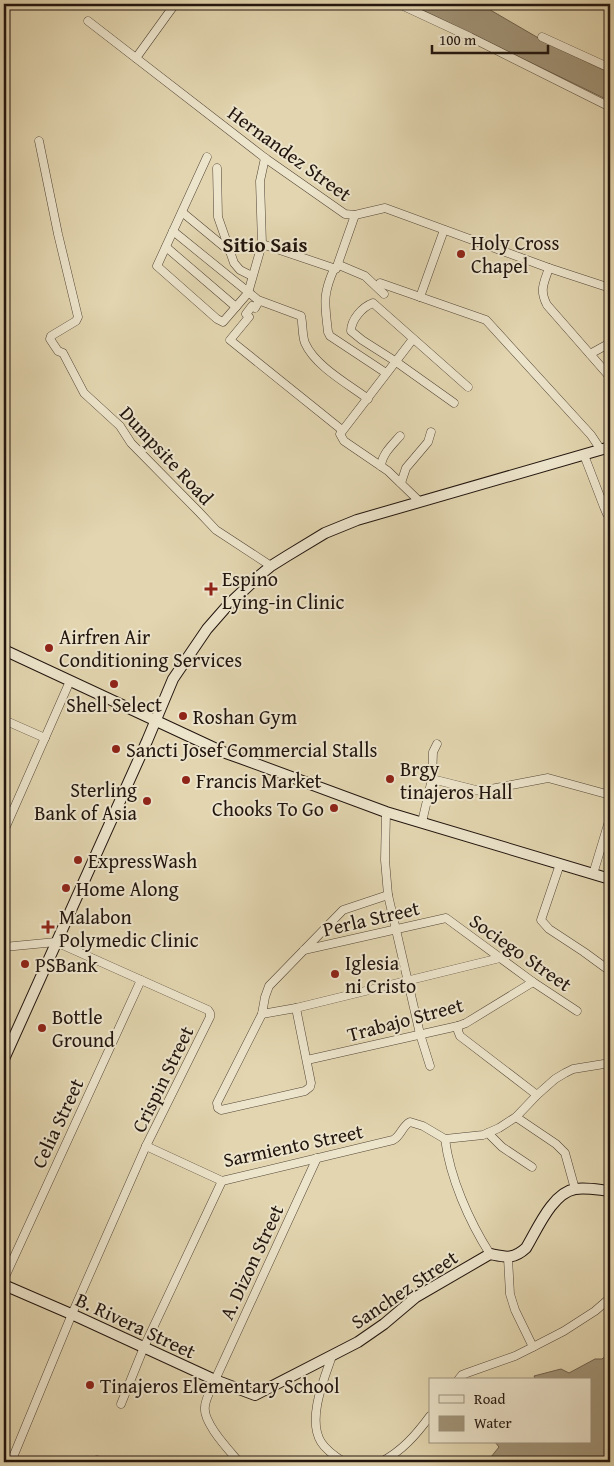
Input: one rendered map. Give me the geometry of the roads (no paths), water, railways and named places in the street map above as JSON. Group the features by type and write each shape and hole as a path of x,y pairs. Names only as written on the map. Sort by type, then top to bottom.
{"main road":[{"path":"4,1059 173,679 207,629 228,605 271,566 301,547 341,526 419,501 606,448"},
{"path":"4,650 223,752 386,812 610,879"},
{"path":"508,1258 520,1254 526,1248 557,1199 567,1192 576,1189 610,1191"},
{"name":"Sanchez Street","path":"255,1395 358,1342 384,1324 416,1297 490,1254 508,1258"},
{"name":"B. Rivera Street","path":"4,1285 215,1380 255,1395"}],"street":[{"path":"136,58 175,4"},
{"path":"399,4 610,107"},
{"name":"Hernandez Street","path":"88,22 265,158 344,214 355,215 385,208 549,268 610,288"},
{"path":"542,37 610,68"},
{"name":"Dumpsite Road","path":"39,141 58,234 78,317 76,321 50,336 50,339 58,350 62,352 84,393 120,426 131,443 216,530 271,566"},
{"path":"207,157 157,266 217,319 223,322 248,292 262,244 260,181 265,158"},
{"path":"217,168 218,217 234,264 240,270 252,276"},
{"path":"182,212 230,251"},
{"path":"355,215 326,290 324,302 328,332 330,336 386,373"},
{"path":"420,297 444,230"},
{"path":"173,231 259,300 301,316 303,340 314,358 368,399"},
{"path":"262,244 365,276 384,294"},
{"path":"166,247 236,307"},
{"path":"549,268 542,289 547,305 610,377"},
{"path":"380,283 486,320 591,435 606,448"},
{"path":"259,300 255,308 252,306 246,314 249,316 230,340 342,430"},
{"path":"454,403 351,331 357,316 368,305 373,303 468,387"},
{"path":"413,339 340,434 344,441 381,466 419,501"},
{"path":"590,354 610,343"},
{"path":"401,483 406,468 428,442 431,432"},
{"path":"381,466 381,460 384,455 400,436"},
{"path":"584,455 604,507 610,516"},
{"path":"4,830 6,819 70,681"},
{"path":"4,720 45,738"},
{"path":"422,822 432,779 434,752 437,744"},
{"path":"432,779 480,791 548,778 610,795"},
{"path":"386,812 385,860 388,896 420,1034 430,1066"},
{"path":"593,874 610,818"},
{"path":"560,864 541,920 549,929 610,971"},
{"path":"296,1008 307,1060 310,1087 305,1090 241,1106 221,1110 218,1108 216,1103 262,1014 269,986 343,910 388,896"},
{"name":"Perla Street","path":"304,950 446,918"},
{"name":"Sociego Street","path":"446,918 533,982 578,1011"},
{"path":"4,946 56,942"},
{"name":"Crispin Street","path":"11,1462 72,1314 146,1146 210,1017 208,1010 56,942"},
{"path":"262,1014 296,1008 500,958"},
{"name":"Celia Street","path":"4,1279 141,980"},
{"name":"Trabajo Street","path":"307,1060 458,1026 533,982"},
{"path":"458,1026 460,1036 537,1095"},
{"path":"490,1254 477,1234 463,1204 447,1154 445,1139 488,1133 516,1117 555,1079 573,1069 610,1063"},
{"path":"516,1117 566,1153 576,1189"},
{"name":"Sarmiento Street","path":"146,1146 222,1180 393,1140 405,1125 410,1122 423,1126 445,1139"},
{"path":"488,1133 502,1147 532,1167"},
{"name":"A. Dizon Street","path":"239,1462 209,1424 205,1413 205,1406 215,1380 317,1158"},
{"path":"122,1404 144,1348 222,1180"},
{"path":"508,1258 510,1294 515,1310 533,1348"},
{"path":"460,1378 462,1375 533,1348 595,1311 610,1298"},
{"path":"332,1356 319,1399 316,1427 319,1438 324,1446 344,1462"},
{"path":"381,1462 402,1448 429,1417"}],"water":[{"path":"410,4 480,4 547,43 610,73 610,101"},
{"path":"610,1353 610,1462 487,1462 499,1447 497,1444 592,1444 592,1378 535,1378 534,1376 561,1369 569,1373 595,1359 602,1359"}],"place":[{"name":"Holy Cross Chapel","path":"461,254"},
{"name":"Espino Lying-in Clinic","path":"211,589"},
{"name":"Airfren Air Conditioning Services","path":"49,648"},
{"name":"Shell Select","path":"114,684"},
{"name":"Roshan Gym","path":"183,716"},
{"name":"Sancti Josef Commercial Stalls","path":"116,749"},
{"name":"Brgy tinajeros Hall","path":"390,779"},
{"name":"Francis Market","path":"186,780"},
{"name":"Sterling Bank of Asia","path":"147,801"},
{"name":"Chooks To Go","path":"334,808"},
{"name":"ExpressWash","path":"78,860"},
{"name":"Home Along","path":"66,888"},
{"name":"Malabon Polymedic Clinic","path":"48,927"},
{"name":"PSBank","path":"25,964"},
{"name":"Iglesia ni Cristo","path":"335,974"},
{"name":"Bottle Ground","path":"42,1028"},
{"name":"Tinajeros Elementary School","path":"90,1385"}],"district":[{"name":"Sitio Sais","path":"265,244"}]}
